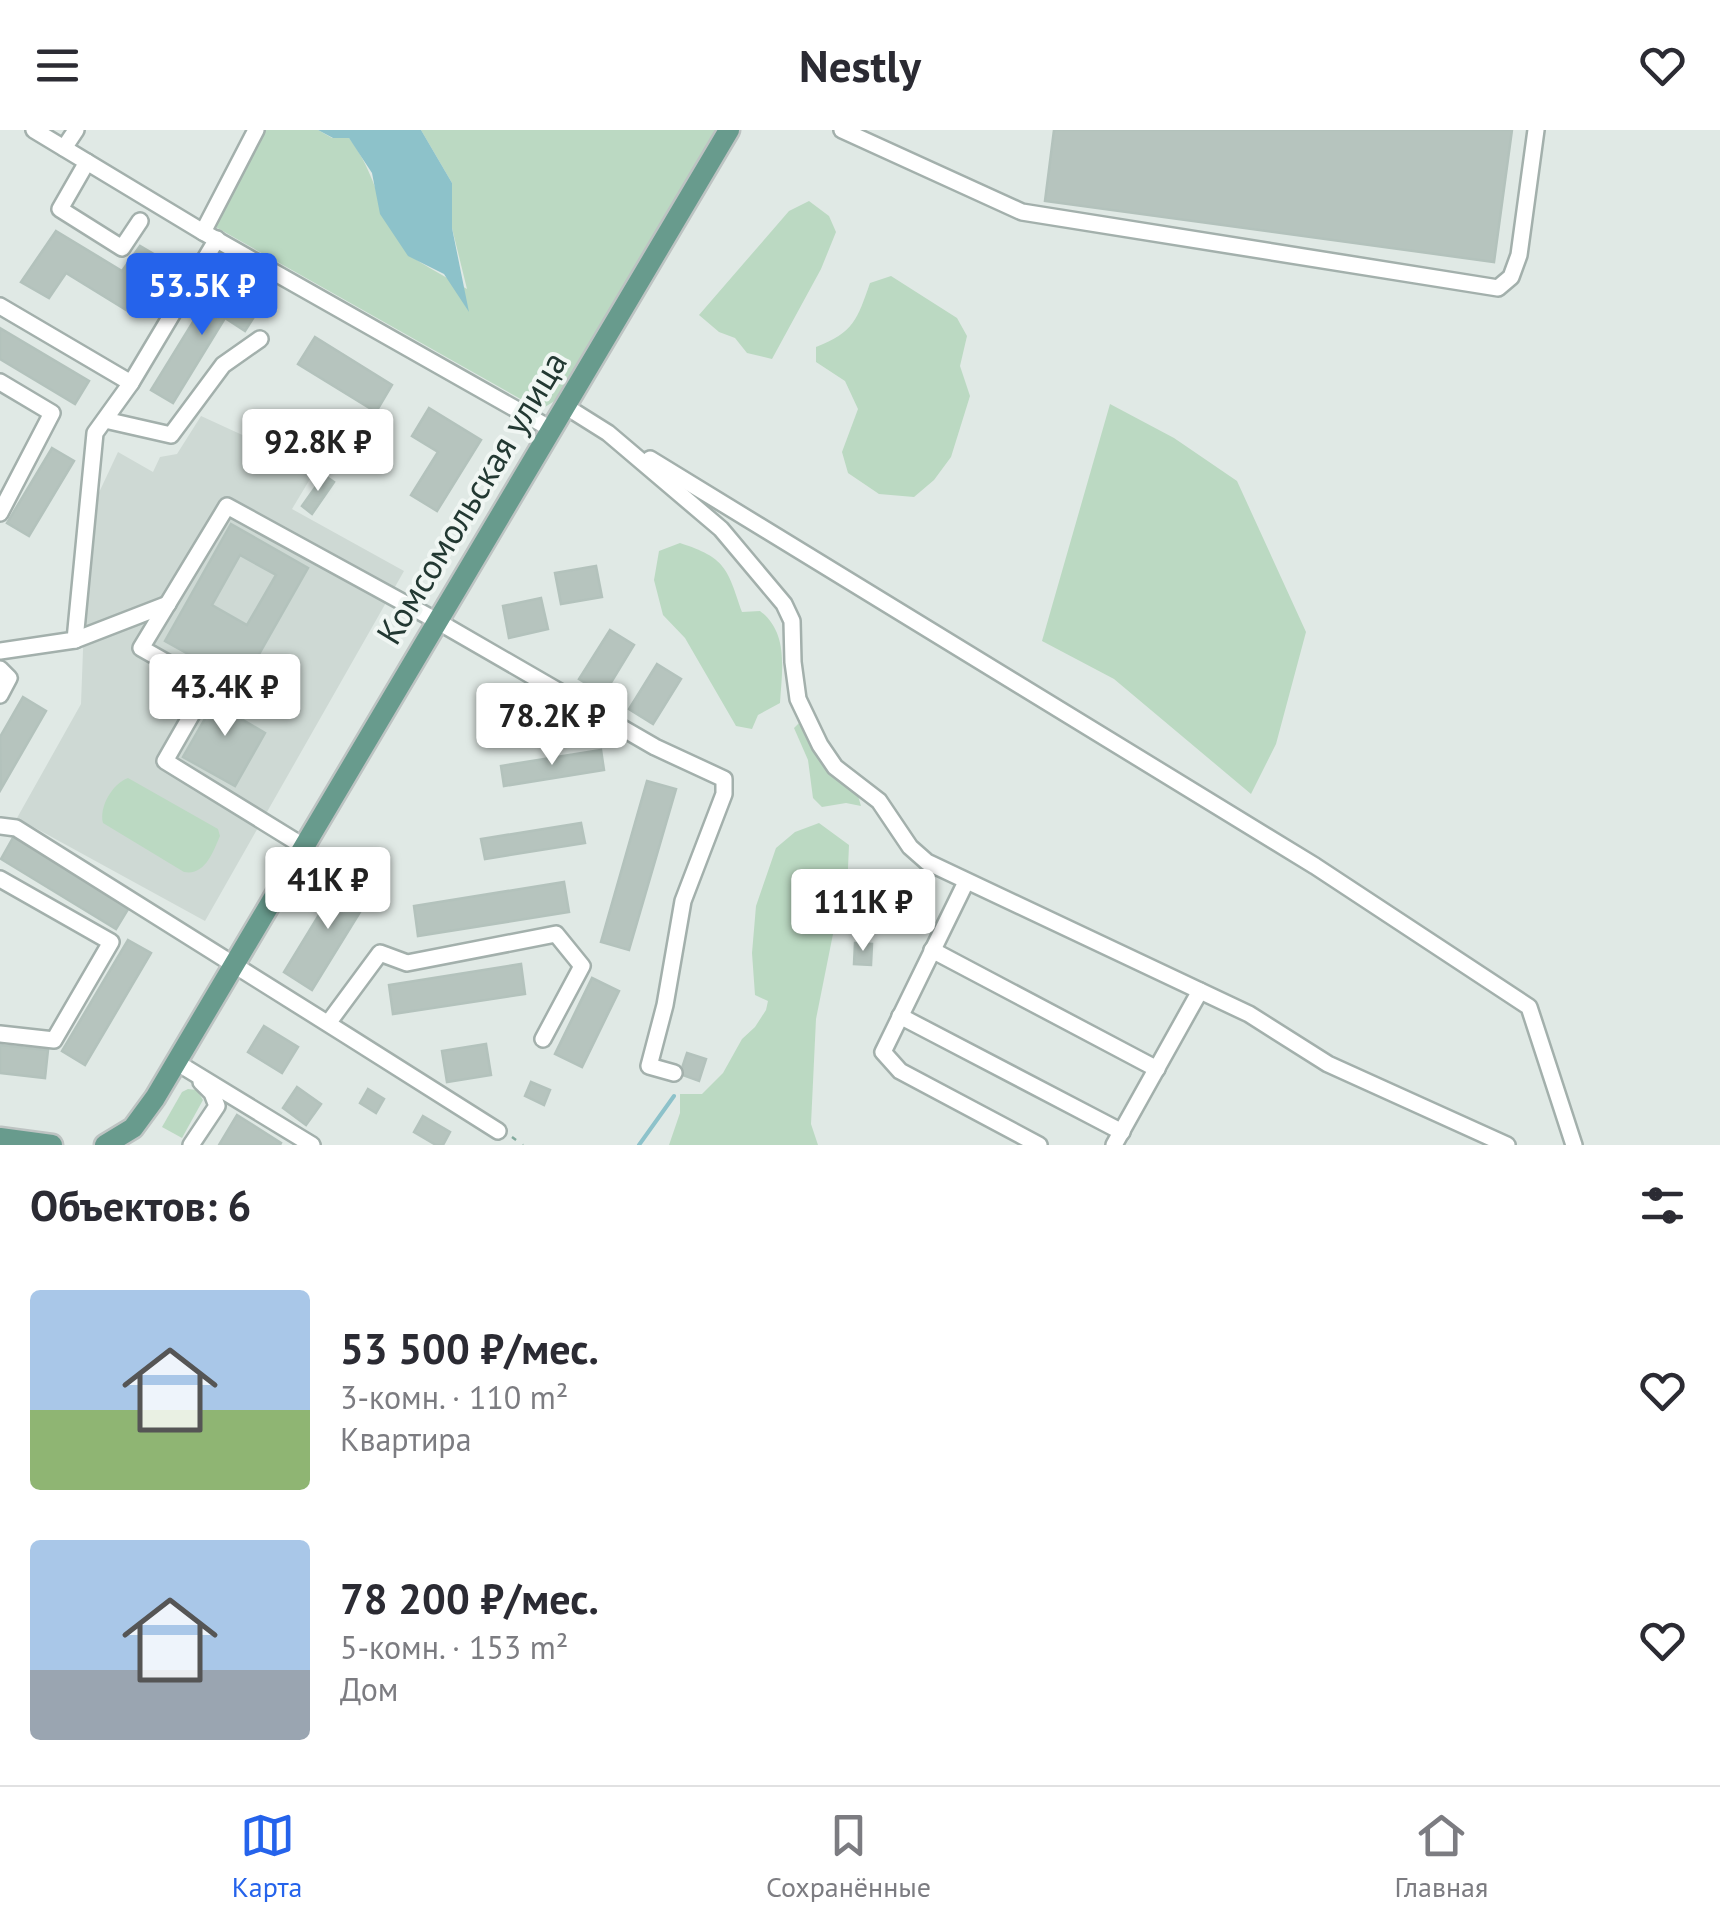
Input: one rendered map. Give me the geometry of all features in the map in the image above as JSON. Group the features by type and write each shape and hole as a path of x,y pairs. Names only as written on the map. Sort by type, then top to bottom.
{"main road":[{"name":"Комсомольская улица","path":"105,1145 132,1128 182,1066 233,965 729,130"},
{"path":"0,1138 52,1145"}],"street":[{"path":"34,130 210,236 551,429"},
{"path":"64,148 76,130"},
{"path":"75,640 95,433 131,383 210,236 256,130"},
{"path":"842,130 1022,212 1498,288 1510,277 1519,256 1536,130"},
{"path":"87,162 60,209 122,248 140,222"},
{"path":"0,306 131,383"},
{"path":"104,420 172,435 223,365 260,339"},
{"path":"0,382 52,413 0,514"},
{"path":"565,406 1298,856 1528,1007 1574,1145"},
{"path":"608,433 721,529 784,604 792,621 798,698 820,745 835,767 880,801 894,826 918,854 966,882 1249,1014 1328,1064 1507,1145"},
{"path":"303,846 166,761 208,686 142,648 227,506 437,620 655,747 724,779 724,794 683,901 650,1066 674,1073"},
{"path":"0,651 75,640 168,604"},
{"path":"0,669 9,678 0,695"},
{"path":"0,826 16,828 498,1131"},
{"path":"0,879 111,942 54,1040 0,1034"},
{"path":"966,882 883,1052 900,1071 1039,1145"},
{"path":"329,1022 380,953 407,964 556,934 582,966 543,1038"},
{"path":"932,950 1157,1068"},
{"path":"900,1016 1118,1138 1200,991"},
{"path":"182,1066 303,1143"},
{"path":"182,1066 212,1092 217,1106 192,1145"}],"shaded area":[{"path":"201,416 316,469 292,509 404,571 205,921 17,818 81,704 88,516 118,452 153,472 160,457 177,454"}],"green space":[{"path":"264,130 318,130 332,138 349,138 366,165 406,251 467,289 452,228 452,183 421,130 716,130 558,399 540,410 212,225"},
{"path":"809,201 829,216 836,232 821,269 772,359 747,353 735,338 719,332 699,315 789,211"},
{"path":"891,276 957,318 967,336 960,366 970,396 951,457 934,480 914,497 879,494 848,473 842,452 858,409 845,381 816,362 816,347 839,336 852,323 870,283"},
{"path":"1110,404 1174,438 1237,481 1306,632 1276,744 1251,794 1114,679 1042,641"},
{"path":"680,543 716,560 728,575 742,612 760,611 776,630 782,653 780,703 758,715 752,729 736,726 685,638 663,615 654,580 659,551"},
{"path":"799,723 827,768 856,789 861,806 846,803 822,807 813,798 808,760 794,728"},
{"path":"128,778 218,829 220,836 203,867 184,872 103,823 108,797"},
{"path":"819,823 849,845 847,891 835,924 816,1019 811,1124 818,1145 669,1145 680,1113 680,1094 702,1094 723,1073 742,1039 766,1010 768,1001 755,995 752,953 756,906 776,848 795,832"},
{"path":"197,1090 203,1100 182,1138 162,1127 182,1092"}],"water":[{"path":"318,130 421,130 452,183 452,228 469,312 444,274 408,256 380,214 372,173 349,138 333,138"}],"building":[{"path":"1054,130 1512,130 1494,262 1045,201"},
{"path":"56,231 122,271 140,246 169,263 136,316 66,273 49,298 21,282"},
{"path":"217,283 259,309 245,331 225,318 173,403 151,390"},
{"path":"0,328 89,381 75,404 0,359"},
{"path":"315,337 392,385 376,412 298,364"},
{"path":"429,408 481,440 437,511 411,495 438,452 412,436"},
{"path":"52,448 74,461 29,536 7,523"},
{"path":"324,475 334,482 312,514 302,506"},
{"path":"231,524 308,568 242,684 165,641","holes":["240,555 276,575 247,625 212,605"]},
{"path":"596,566 602,597 561,604 555,573"},
{"path":"541,598 548,629 509,638 503,606"},
{"path":"610,630 634,645 604,694 579,679"},
{"path":"657,664 681,679 653,724 629,709"},
{"path":"229,677 242,684 226,710 265,733 235,786 183,757"},
{"path":"23,697 46,711 1,789 0,737"},
{"path":"601,750 604,770 504,786 501,766"},
{"path":"647,781 676,789 629,950 601,942"},
{"path":"581,823 585,843 485,859 481,839"},
{"path":"14,836 130,906 116,929 1,859"},
{"path":"344,874 373,891 312,990 284,972"},
{"path":"564,882 569,912 418,936 414,906"},
{"path":"128,940 151,953 85,1065 62,1051"},
{"path":"855,943 872,944 871,965 854,964"},
{"path":"521,964 525,994 393,1014 389,985"},
{"path":"592,978 619,991 582,1067 555,1054"},
{"path":"264,1026 298,1047 282,1073 248,1052"},
{"path":"486,1044 491,1075 447,1082 442,1051"},
{"path":"0,1045 48,1050 45,1078 0,1073"},
{"path":"687,1053 706,1059 699,1081 680,1074"},
{"path":"531,1082 550,1090 544,1105 525,1096"},
{"path":"297,1087 321,1104 306,1125 283,1108"},
{"path":"368,1089 384,1099 376,1113 360,1103"},
{"path":"237,1115 281,1143 280,1145 219,1145"},
{"path":"423,1116 450,1132 443,1145 414,1132"}],"waterway":[{"path":"639,1145 674,1096"}]}
